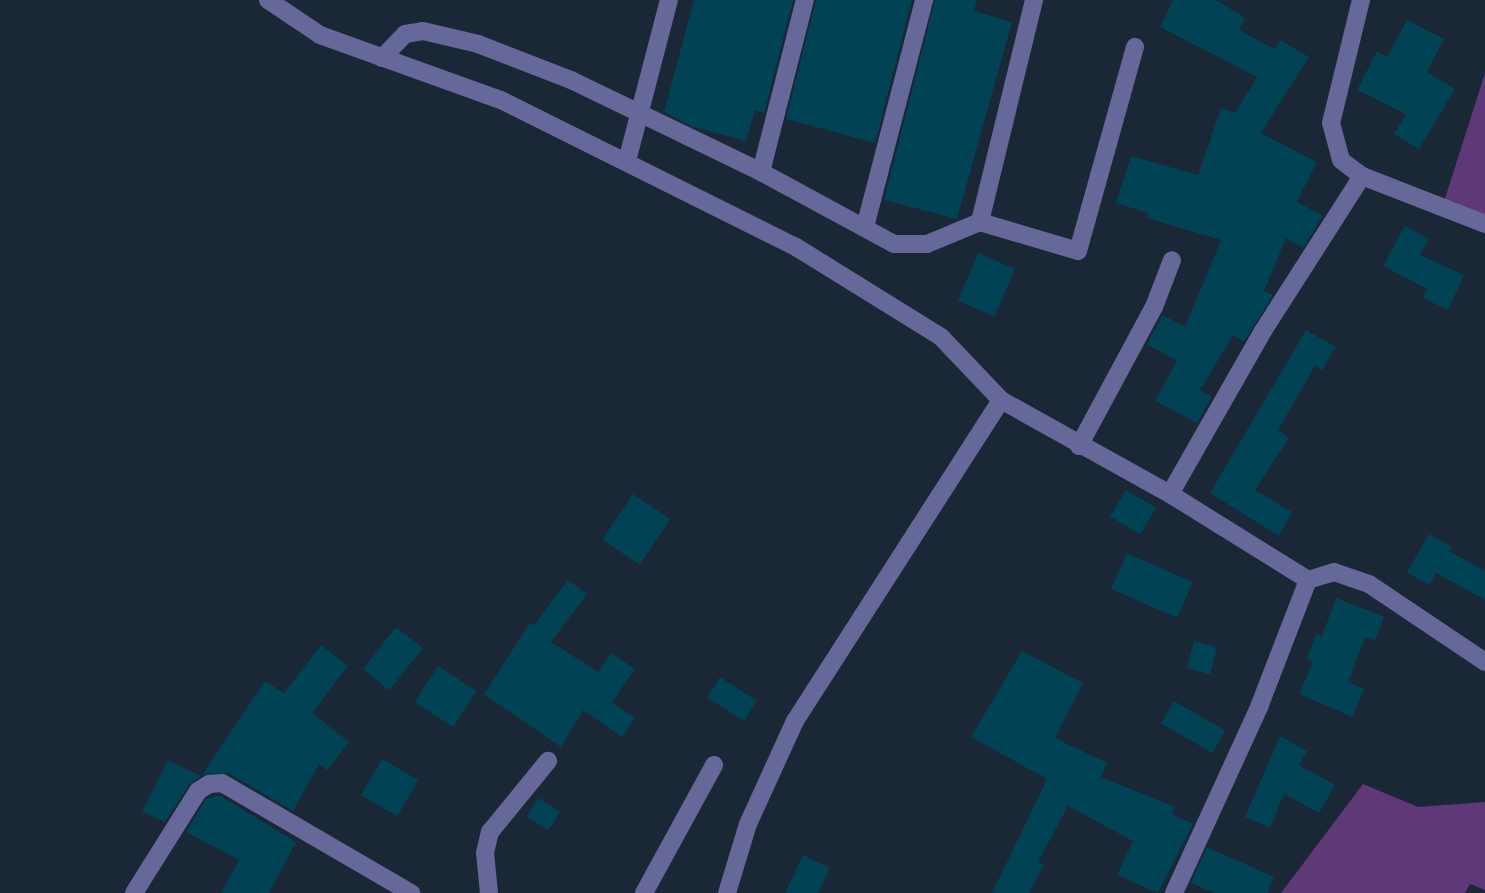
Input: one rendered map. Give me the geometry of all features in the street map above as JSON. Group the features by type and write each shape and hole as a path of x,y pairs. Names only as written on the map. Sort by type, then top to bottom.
{"street":[{"path":"268,0 320,35 501,100 796,247 874,292 941,337 1001,400 1079,446 1170,494 1308,580 1334,572 1369,584 1485,662"},
{"path":"626,161 642,115 669,0"},
{"path":"761,172 805,0"},
{"path":"865,228 924,0"},
{"path":"980,222 1034,0"},
{"path":"1361,0 1331,123 1341,160 1362,176 1485,224"},
{"path":"382,58 405,34 445,33 571,80 761,172 894,244 912,246 980,222 1078,251 1135,47"},
{"path":"1170,494 1263,331 1362,176"},
{"path":"1079,446 1154,307 1172,260"},
{"path":"727,893 748,824 795,721 1001,400"},
{"path":"1174,893 1259,707 1308,580"},
{"path":"489,893 485,853 489,832 548,761"},
{"path":"644,893 714,765"},
{"path":"134,893 198,791 208,784 222,783 411,893"}],"shaded area":[{"path":"1485,73 1485,230 1441,211"},
{"path":"1363,784 1418,807 1485,802 1485,890 1470,884 1465,893 1281,893"}],"building":[{"path":"694,0 793,0 764,113 755,110 746,141 693,127 664,112"},
{"path":"816,0 912,0 875,143 786,119"},
{"path":"935,0 977,0 974,11 1012,22 957,219 884,200"},
{"path":"1173,0 1216,0 1245,18 1239,30 1275,49 1280,40 1309,57 1261,133 1317,162 1297,202 1323,216 1303,248 1286,238 1264,291 1273,295 1244,342 1233,335 1200,390 1212,397 1197,423 1155,401 1177,361 1147,344 1163,315 1185,327 1221,240 1147,218 1148,213 1116,203 1131,156 1198,175 1221,108 1235,113 1257,77 1160,27"},
{"path":"1407,20 1444,39 1427,72 1455,89 1419,149 1394,134 1406,114 1357,90 1377,51 1387,57"},
{"path":"1405,226 1429,239 1420,255 1464,275 1448,310 1423,298 1427,289 1383,266"},
{"path":"978,253 1015,269 995,316 958,301"},
{"path":"1306,330 1336,347 1322,370 1315,366 1278,430 1289,438 1255,490 1292,512 1279,536 1210,493"},
{"path":"1126,490 1156,508 1140,535 1110,517"},
{"path":"633,494 670,519 640,565 602,540"},
{"path":"1429,534 1452,547 1449,551 1485,571 1485,600 1436,573 1429,585 1407,572"},
{"path":"1127,553 1193,582 1177,618 1111,589"},
{"path":"568,580 587,594 551,642 598,672 611,653 635,669 612,702 635,718 622,737 583,710 561,747 484,694 530,623 534,625"},
{"path":"1336,598 1384,617 1375,641 1365,637 1348,682 1364,689 1352,717 1299,694 1313,662 1307,659 1316,634 1322,636"},
{"path":"396,627 423,648 390,690 363,670"},
{"path":"1194,641 1217,647 1210,674 1187,668"},
{"path":"321,645 348,666 312,713 349,742 327,770 319,764 293,811 228,773 202,775 265,681 284,693"},
{"path":"1022,651 1083,683 1055,738 1107,763 1101,777 1175,807 1172,814 1193,824 1158,893 1117,875 1133,841 1068,806 1038,862 1044,865 1029,893 992,893 1047,779 971,737"},
{"path":"438,666 477,691 453,727 415,702"},
{"path":"720,677 757,701 744,721 707,697"},
{"path":"1174,701 1225,731 1212,753 1161,724"},
{"path":"1280,736 1307,751 1299,765 1335,785 1319,813 1284,794 1270,828 1245,817"},
{"path":"382,759 418,780 397,816 361,795"},
{"path":"168,760 201,776 189,785 165,822 142,812"},
{"path":"219,795 296,842 269,893 221,893 239,860 186,832 206,799"},
{"path":"538,798 560,812 548,830 526,817"},
{"path":"1207,847 1274,877 1267,893 1215,893 1191,883"},
{"path":"803,855 830,868 818,893 785,893"}]}
